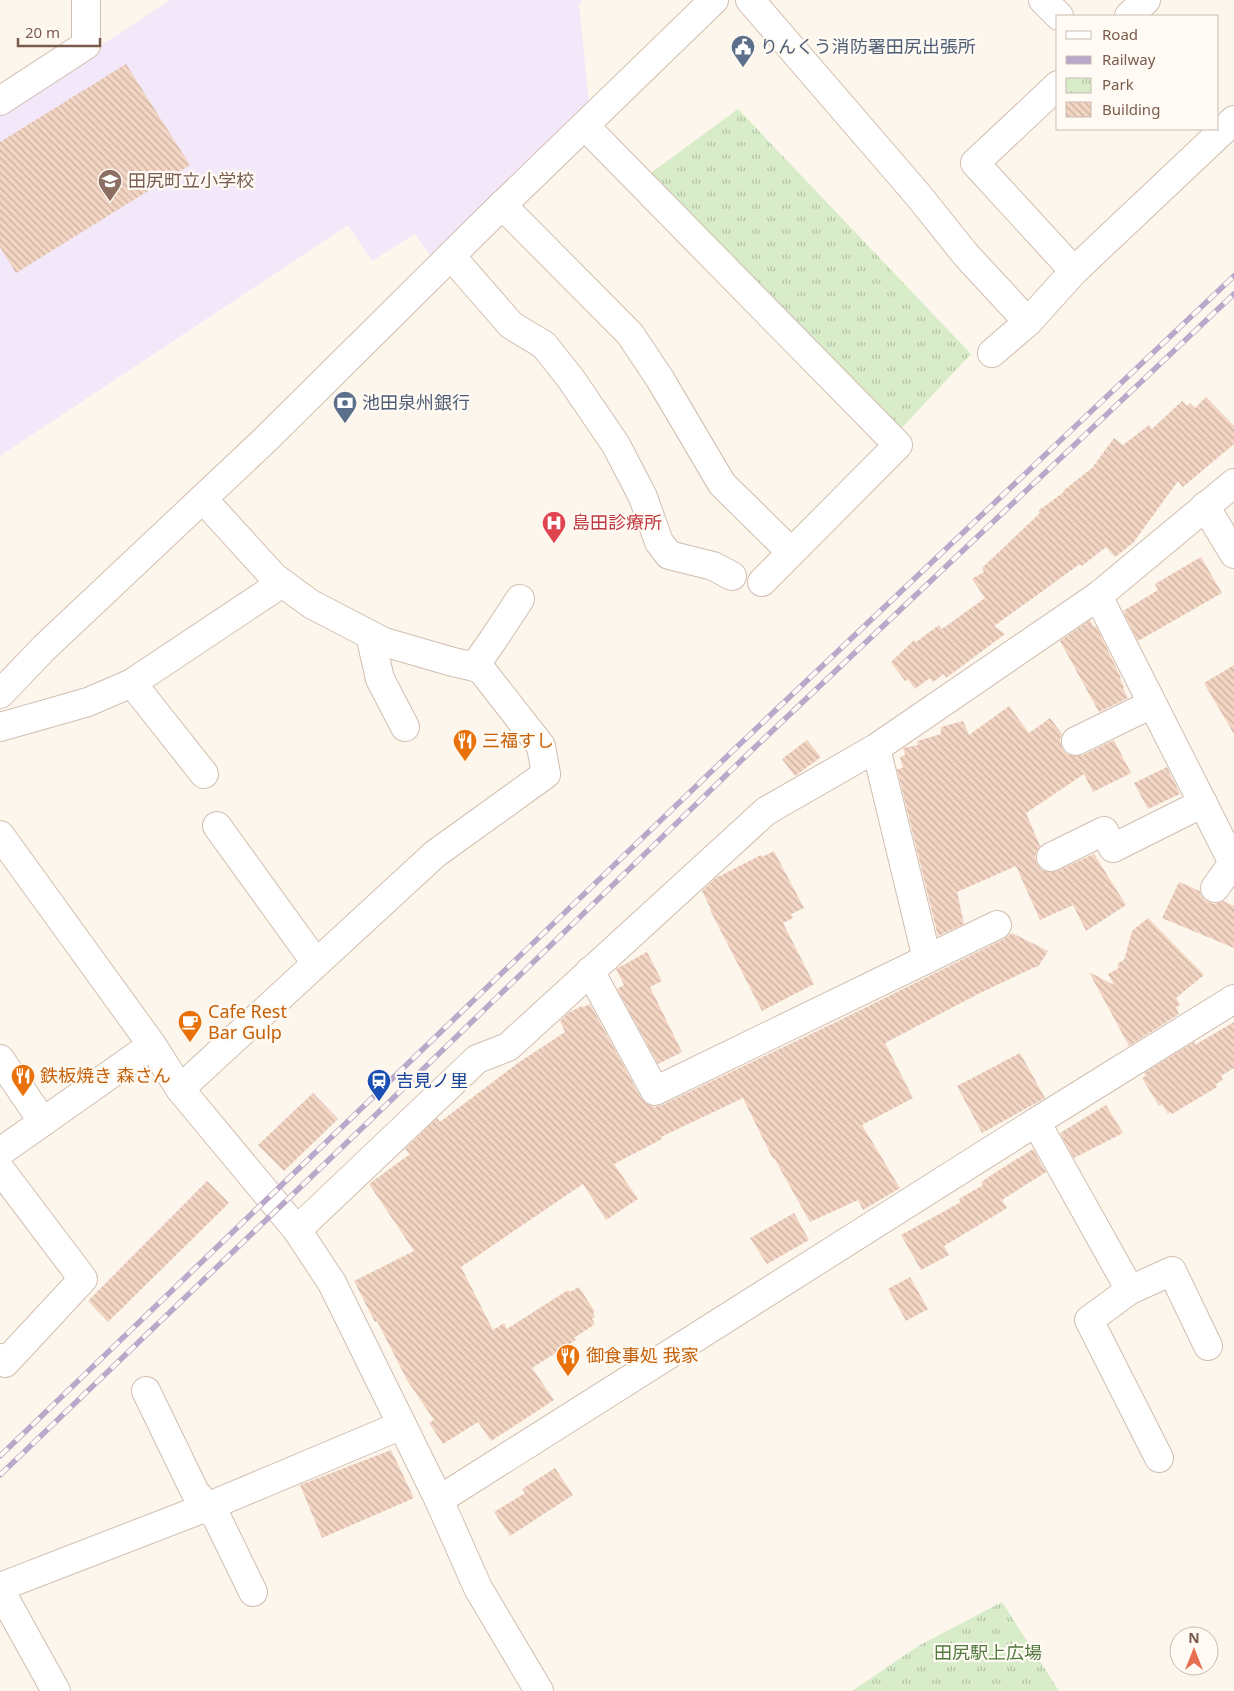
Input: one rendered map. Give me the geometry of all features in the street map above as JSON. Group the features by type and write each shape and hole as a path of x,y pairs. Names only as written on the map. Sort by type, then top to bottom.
{"street":[{"path":"0,101 86,45 86,0"},
{"path":"0,694 44,648 266,439 502,205 714,0"},
{"path":"750,0 918,196 966,255 1028,322"},
{"path":"1043,0 1058,15"},
{"path":"1130,15 1146,0"},
{"path":"1056,87 975,163 1074,271"},
{"path":"992,354 1028,322 1074,271 1234,120"},
{"path":"585,126 898,445 762,582"},
{"path":"502,205 630,334 660,379 722,484 791,552"},
{"path":"451,256 511,325 544,345 571,379 616,445 643,497 659,542 669,555 713,566 732,576"},
{"path":"297,1230 477,1059 508,1047 766,811 876,748 1098,596 1234,483"},
{"path":"180,1089 435,854 546,774 541,746 480,668 384,642 311,604 274,577 203,498"},
{"path":"1205,506 1234,554"},
{"path":"0,727 88,702 132,683 282,583"},
{"path":"1098,596 1233,863 1216,888"},
{"path":"474,667 520,599"},
{"path":"370,635 380,679 405,727"},
{"path":"132,683 204,774"},
{"path":"1076,742 1152,704"},
{"path":"876,748 926,959"},
{"path":"1051,857 1104,831 1113,848 1202,804"},
{"path":"217,826 316,963"},
{"path":"0,835 152,1046 180,1089 297,1230 332,1283 438,1500 478,1588 539,1691"},
{"path":"590,971 655,1091 997,925"},
{"path":"438,1500 1234,999"},
{"path":"0,1152 152,1046"},
{"path":"0,1059 43,1122"},
{"path":"1036,1122 1130,1290"},
{"path":"0,1169 83,1279 5,1363 0,1358"},
{"path":"1159,1458 1089,1320 1130,1290 1172,1271 1208,1346"},
{"path":"146,1391 194,1492 217,1518 253,1592"},
{"path":"56,1691 0,1589 207,1507 402,1425"}],"shaded area":[{"path":"170,0 583,0 579,4 589,103 431,257 415,234 372,261 348,225 0,456 0,112"}],"green space":[{"path":"738,109 971,354 895,435 644,178"},
{"name":"田尻駅上広場","path":"1002,1602 1059,1691 852,1691 920,1645"}],"building":[{"path":"126,64 190,165 16,273 0,247 0,142"},
{"path":"1206,397 1234,426 1234,444 1183,487 1178,481 1133,543 1115,557 1106,547 1082,566 1080,564 994,626 1005,634 946,678 944,674 933,682 930,678 915,689 908,679 905,681 891,662 914,640 916,642 939,625 942,629 985,598 972,579 984,572 982,568 1040,513 1038,511 1092,468 1114,438 1123,445 1149,425 1152,429 1182,401 1187,406 1190,403 1195,408"},
{"path":"1201,557 1222,593 1138,641 1123,611 1158,590 1155,584"},
{"path":"1090,620 1094,627 1096,626 1121,678 1128,698 1099,712 1060,641"},
{"path":"1234,665 1234,734 1204,683"},
{"path":"1009,706 1029,733 1050,718 1062,734 1060,740 1062,748 1067,754 1074,756 1083,755 1114,740 1131,773 1093,792 1084,774 1026,813 1040,846 1035,856 1037,864 1042,870 1049,872 1057,871 1094,854 1126,905 1086,931 1073,905 1040,920 1016,866 957,892 964,924 938,936 897,769 903,768 900,757 905,755 903,748 918,745 917,741 941,734 941,727 963,721 969,735"},
{"path":"807,740 821,757 795,776 782,759"},
{"path":"1167,767 1180,794 1148,809 1134,783"},
{"path":"774,851 804,908 791,914 793,918 783,923 814,984 762,1011 702,891 716,878 761,855 762,857"},
{"path":"1179,882 1200,891 1206,901 1214,904 1223,901 1234,906 1234,948 1162,918"},
{"path":"1148,918 1204,975 1176,998 1180,1005 1176,1007 1179,1014 1129,1046 1089,972 1114,985 1108,974 1119,968 1117,964 1124,960 1132,931"},
{"path":"1012,933 1048,951 1038,967 976,995 885,1043 913,1098 862,1125 900,1188 863,1210 858,1200 810,1222 773,1159 743,1098 661,1137 662,1139 614,1164 638,1199 606,1220 583,1184 461,1267 493,1330 504,1323 507,1329 568,1290 570,1292 579,1287 595,1312 593,1313 595,1317 592,1319 595,1324 574,1338 576,1340 532,1368 554,1400 491,1441 478,1422 443,1444 429,1423 434,1420 407,1380 354,1281 414,1251 369,1184 410,1154 405,1149 437,1118 440,1122 518,1063 565,1032 560,1021 568,1013 582,1006 590,1004 641,1098 647,1104 655,1107 836,1022 1004,939"},
{"path":"647,952 662,981 650,987 682,1052 658,1064 617,989 624,985 616,969"},
{"path":"1234,1022 1234,1068 1221,1076 1223,1080 1216,1084 1217,1087 1172,1114 1171,1112 1168,1114 1162,1104 1159,1106 1142,1078 1146,1076 1144,1073 1194,1042 1195,1045"},
{"path":"1020,1053 1045,1098 982,1133 957,1086"},
{"path":"313,1093 338,1119 284,1171 258,1145"},
{"path":"1106,1105 1123,1133 1074,1158 1060,1133"},
{"path":"1033,1149 1046,1172 1002,1200 1007,1208 944,1246 949,1255 921,1270 901,1235 961,1202 959,1199 983,1185 981,1182"},
{"path":"207,1181 229,1203 108,1322 88,1301"},
{"path":"794,1213 809,1240 767,1264 750,1238"},
{"path":"910,1277 928,1309 906,1321 888,1289"},
{"path":"391,1450 414,1498 322,1538 300,1485"},
{"path":"555,1468 573,1495 510,1536 494,1512 525,1493 522,1489"}],"railway":[{"path":"0,1456 741,743 1234,276"},
{"path":"0,1475 384,1107 751,751 1234,294"}],"place":[{"name":"りんくう消防署田尻出張所","path":"743,68"},
{"name":"田尻町立小学校","path":"110,202"},
{"name":"池田泉州銀行","path":"345,424"},
{"name":"島田診療所","path":"554,544"},
{"name":"三福すし","path":"465,762"},
{"name":"Cafe Rest Bar Gulp","path":"190,1043"},
{"name":"鉄板焼き 森さん","path":"23,1097"},
{"name":"吉見ノ里","path":"379,1102"},
{"name":"御食事処 我家","path":"568,1377"}]}
